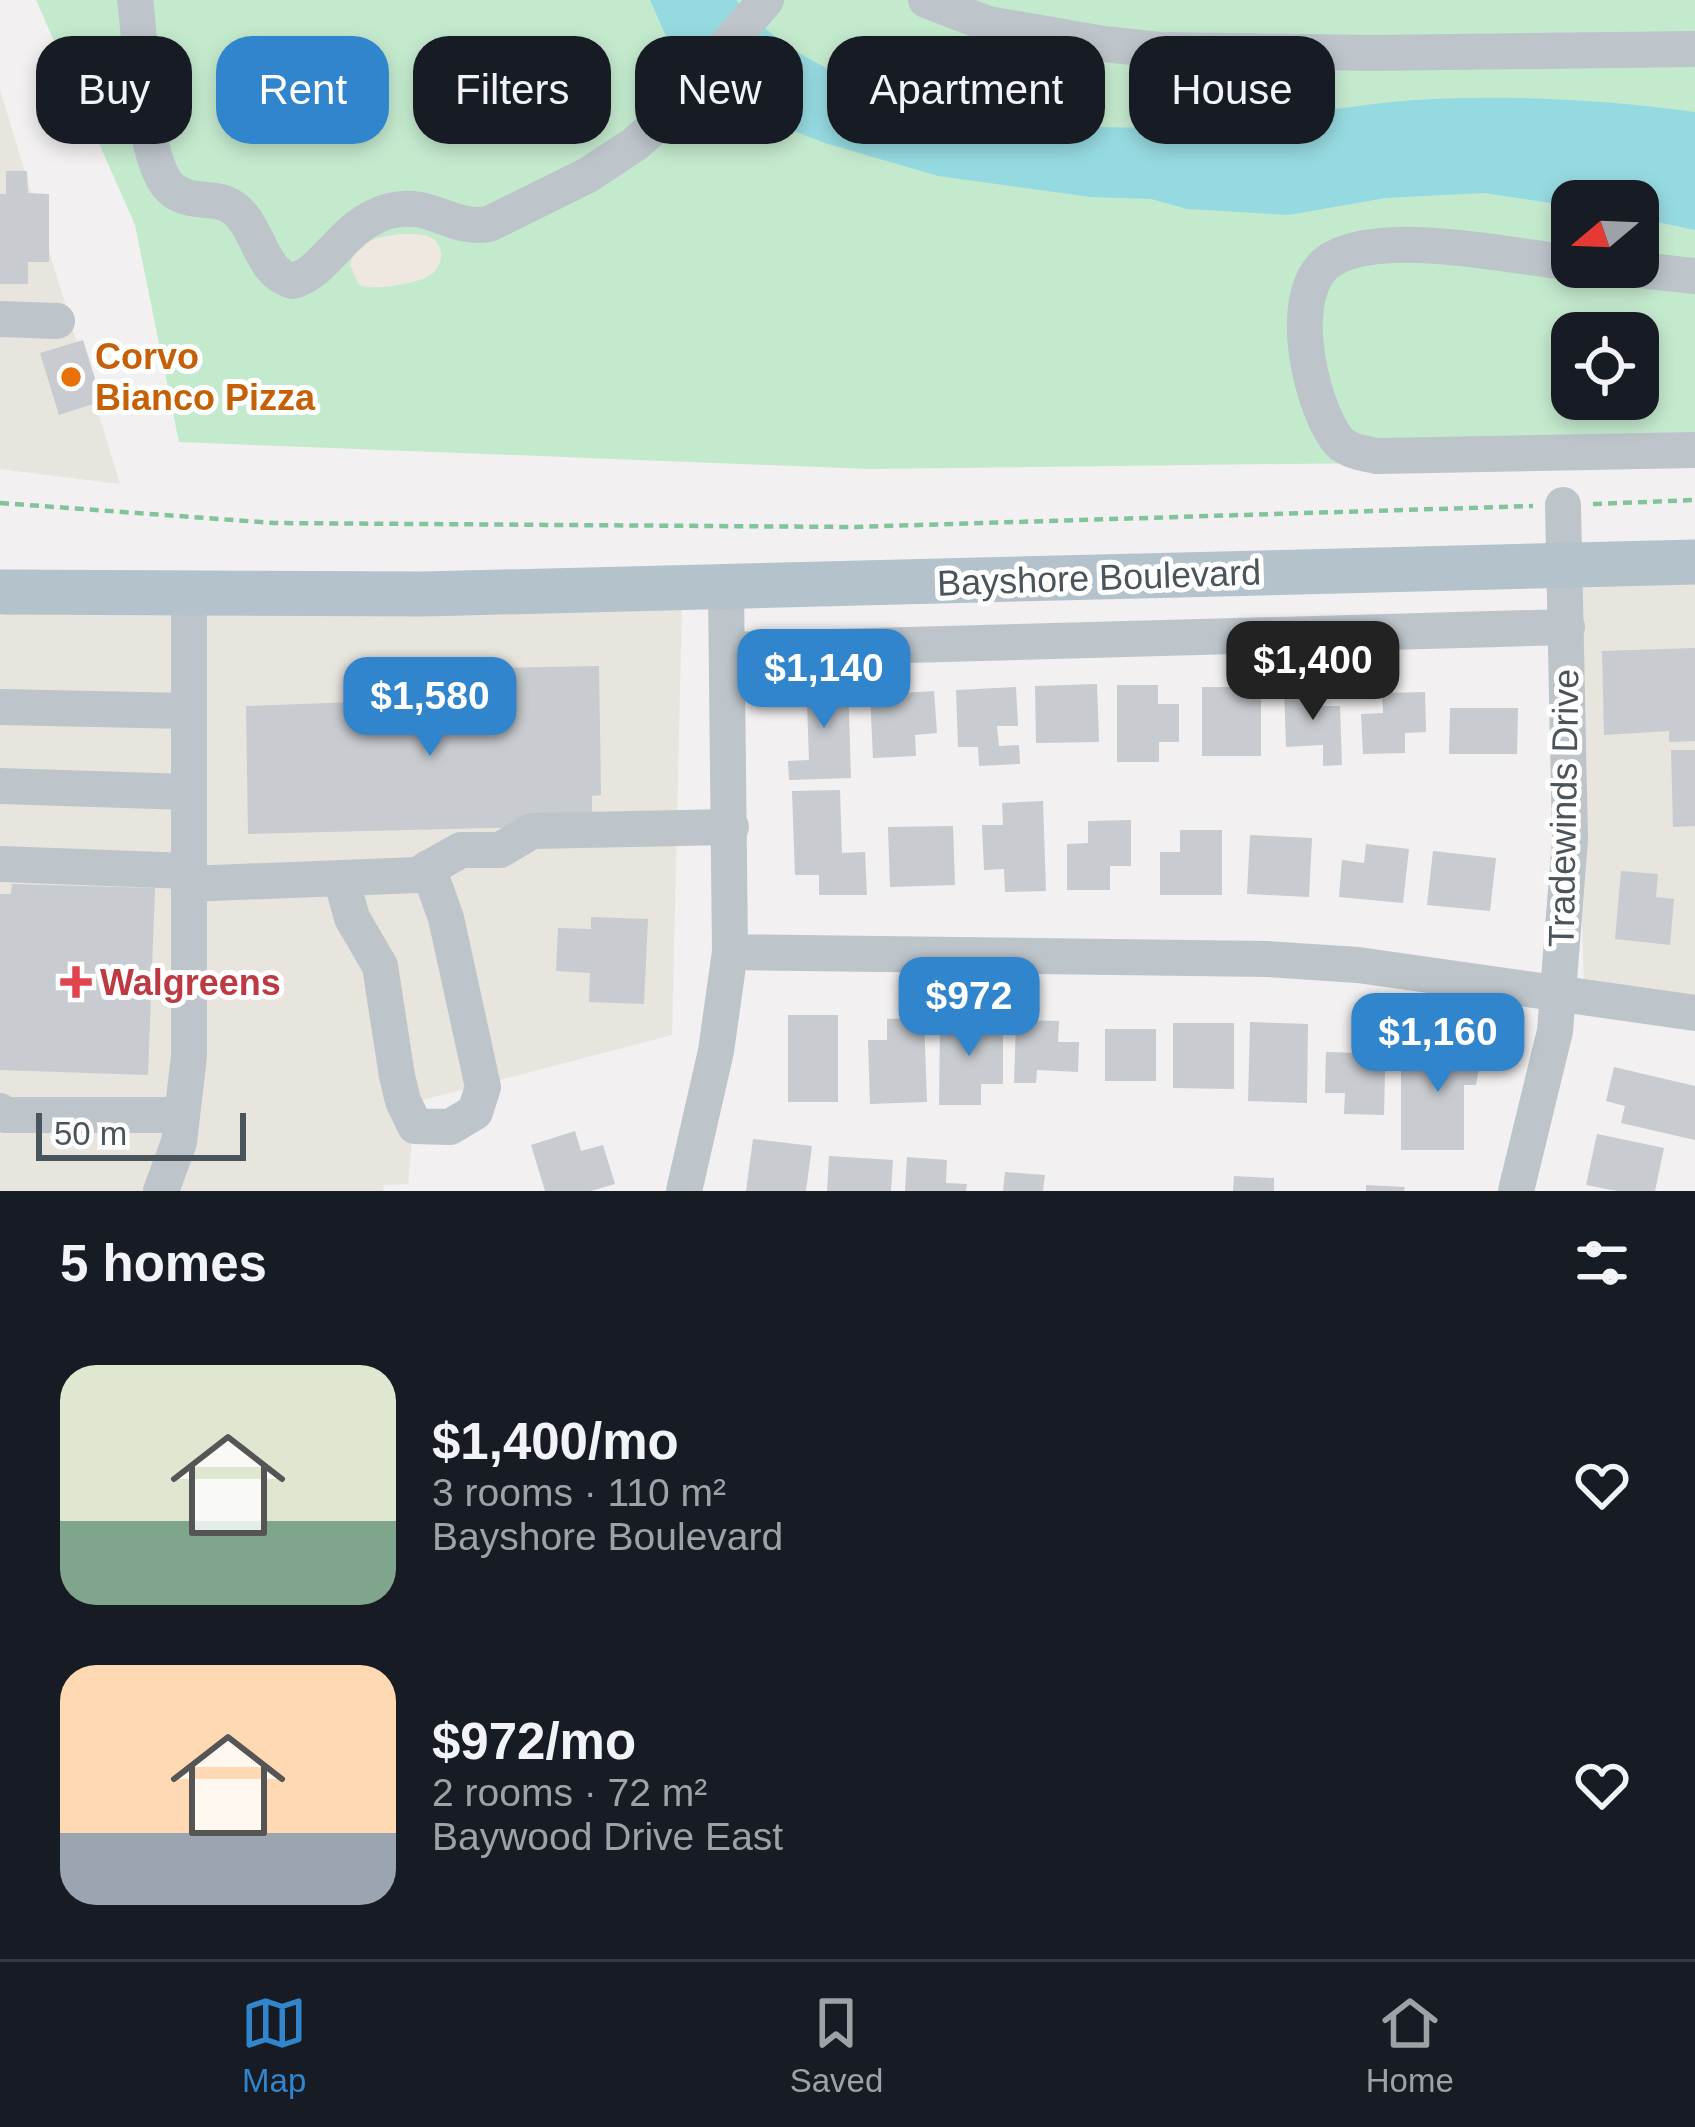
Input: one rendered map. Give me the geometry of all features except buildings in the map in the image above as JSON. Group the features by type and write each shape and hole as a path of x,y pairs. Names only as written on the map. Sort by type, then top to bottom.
{"main road":[{"name":"Bayshore Boulevard","path":"4,594 726,588 1695,562"}],"street":[{"path":"134,0 152,150 160,174 180,195 229,203 247,221 276,273 292,281 309,274 348,233 389,211 416,206 473,226 498,221 606,164 663,119 766,0"},
{"path":"926,0 988,24 1159,50 1695,49"},
{"path":"1551,261 1390,243 1329,260 1313,278 1304,310 1306,353 1337,440 1352,451 1377,456 1695,450"},
{"path":"1659,272 1695,276"},
{"path":"0,319 57,321"},
{"name":"Tradewinds Drive","path":"1516,1191 1555,1031 1570,839 1563,505"},
{"path":"684,1191 716,1051 730,952 726,588"},
{"path":"161,1191 178,1142 189,1056 188,595"},
{"path":"728,650 1567,627"},
{"path":"0,707 188,711"},
{"path":"0,786 188,792"},
{"path":"0,864 188,878 417,875 461,850 500,850 532,831 731,827"},
{"path":"340,878 352,918 380,966 403,1101 415,1126 450,1127 475,1112 483,1087 478,1047 446,918 428,868"},
{"path":"730,952 1267,959 1358,965 1695,1013"},
{"path":"0,1111 5,1115 182,1115"}],"path":[{"path":"0,503 274,523 854,527 1695,500"}],"shaded area":[{"path":"0,90 120,484 0,469"},
{"path":"1695,577 1695,998 1584,982 1581,895 1587,776 1581,578"},
{"path":"682,603 672,1035 415,1102 408,1184 383,1185 384,1191 0,1191 0,616 15,607"}],"green space":[{"path":"36,0 1695,0 1695,459 869,469 179,442 135,225 99,144 192,144 192,36 52,36"}],"sand":[{"path":"399,234 435,241 441,252 437,269 403,284 359,285 350,265 357,250 375,239"}],"water":[{"path":"650,0 736,0 776,36 666,36"},
{"path":"803,53 827,68 825,143 803,135"},
{"path":"1465,98 1564,100 1695,112 1695,230 1659,222 1659,180 1551,180 1551,203 1484,193 1386,198 1288,215 1187,209 1151,199 1090,197 938,176 828,144 1105,144 1105,126 1129,127 1129,144 1335,144 1335,110"}],"place":[{"name":"Corvo Bianco Pizza","path":"71,377"},
{"name":"Walgreens","path":"76,982"}]}
